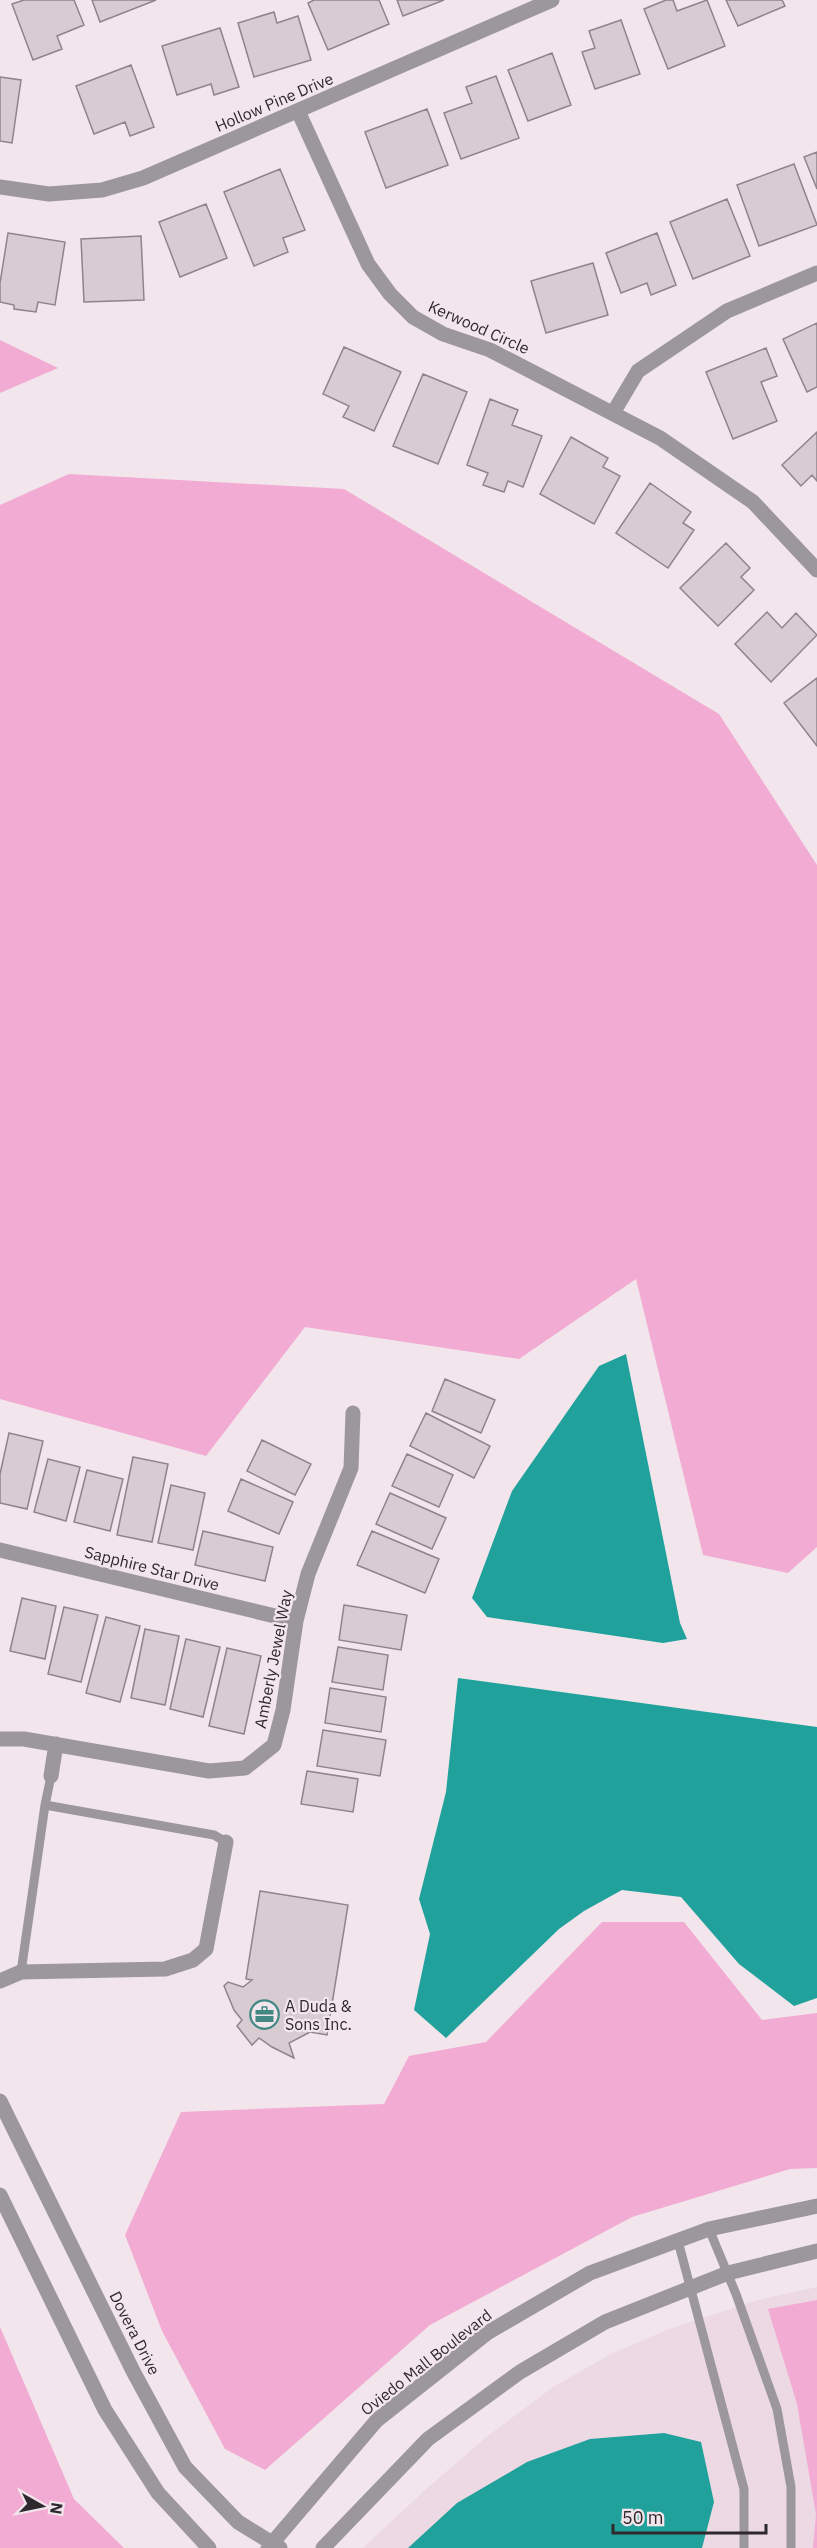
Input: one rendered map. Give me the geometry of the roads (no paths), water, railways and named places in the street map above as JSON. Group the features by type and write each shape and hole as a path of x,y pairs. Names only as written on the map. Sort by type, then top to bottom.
{"street":[{"name":"Hollow Pine Drive","path":"0,187 49,194 102,190 143,178 552,0"},
{"name":"Kerwood Circle","path":"298,111 368,264 390,294 413,317 443,334 490,350 660,438 753,502 817,570"},
{"path":"614,413 638,371 727,311 817,273"},
{"name":"Amberly Jewel Way","path":"0,1739 24,1739 209,1771 245,1768 274,1745 283,1710 296,1621 308,1574 351,1468 353,1413"},
{"name":"Sapphire Star Drive","path":"0,1550 296,1621"},
{"path":"51,1776 56,1744"},
{"path":"0,1981 21,1972 165,1968 193,1960 206,1949 226,1842"},
{"name":"Dovera Drive","path":"0,2101 133,2371 185,2467 238,2522 273,2546"},
{"path":"0,2195 105,2410 158,2493 209,2548"},
{"name":"Oviedo Mall Boulevard","path":"273,2546 377,2420 487,2333 590,2273 709,2229 817,2206"},
{"path":"323,2548 428,2439 520,2372 605,2322 728,2273 817,2251"}],"lane":[{"path":"21,1972 51,1776"},
{"path":"45,1805 214,1835 226,1842"},
{"path":"709,2229 728,2273 777,2409 791,2487 791,2548"},
{"path":"678,2241 744,2489 744,2548"}],"water":[{"path":"626,1354 680,1623 687,1639 663,1643 487,1617 472,1598 512,1491 599,1366"},
{"path":"458,1678 817,1727 817,1998 794,2006 739,1964 681,1897 622,1890 584,1911 559,1929 446,2038 414,2010 430,1934 419,1899 446,1792"},
{"path":"664,2433 701,2442 714,2502 702,2548 408,2548 457,2503 527,2462 590,2439"}],"place":[{"name":"A Duda & Sons Inc.","path":"264,2015"}]}
